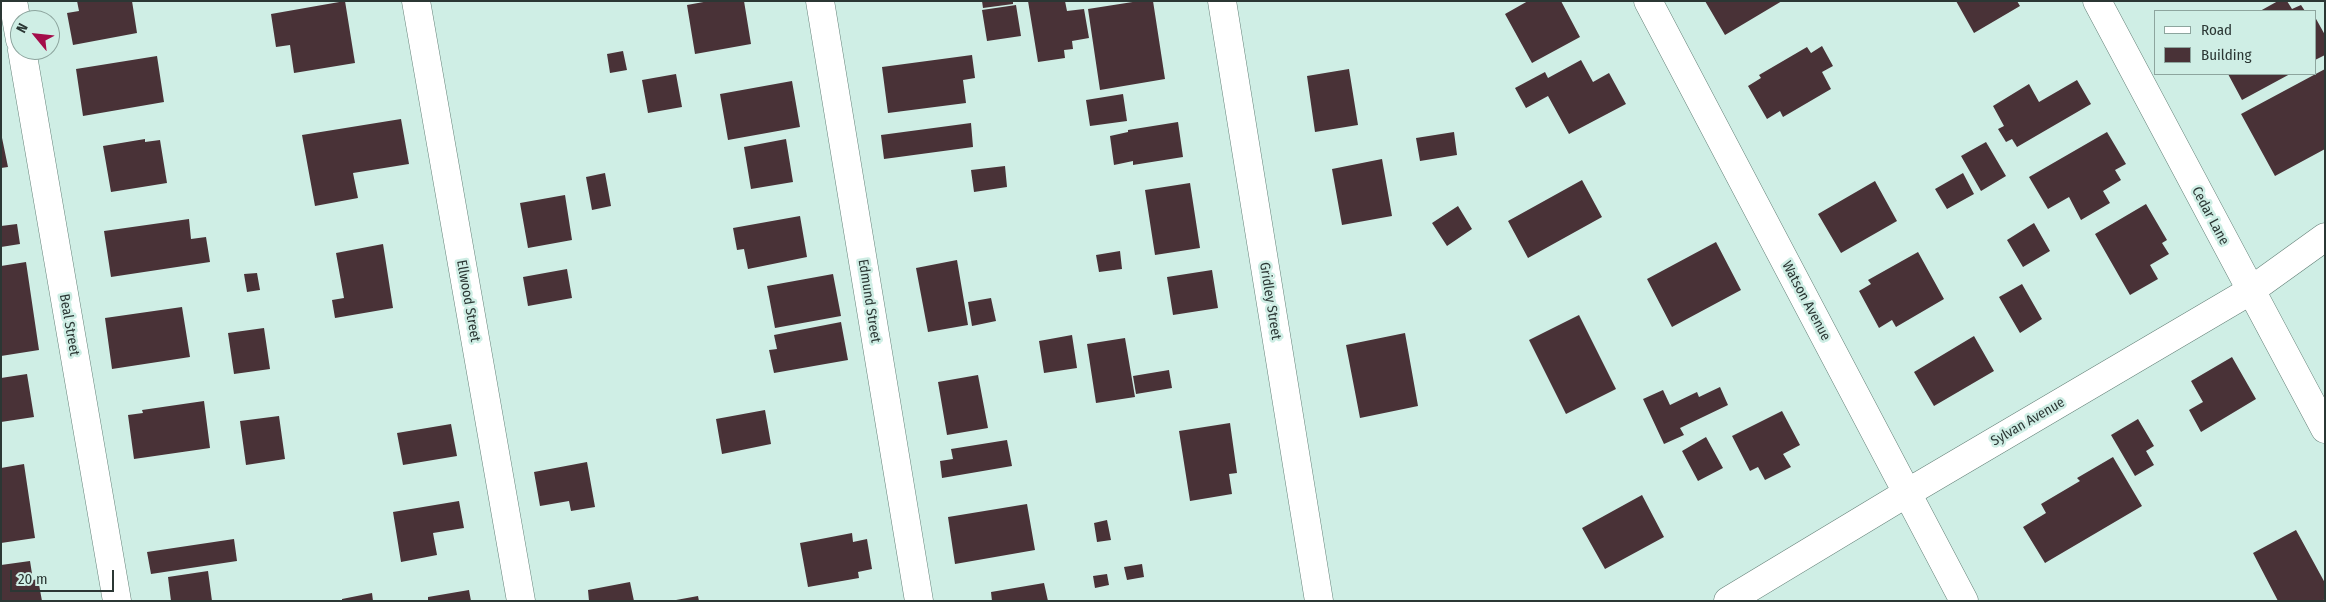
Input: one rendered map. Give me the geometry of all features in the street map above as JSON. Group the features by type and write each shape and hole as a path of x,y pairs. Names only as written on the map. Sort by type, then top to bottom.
{"street":[{"name":"Ellwood Street","path":"416,1 521,601"},
{"name":"Edmund Street","path":"820,1 919,601"},
{"name":"Gridley Street","path":"1222,1 1319,601"},
{"name":"Watson Avenue","path":"1648,1 1964,601"},
{"name":"Cedar Lane","path":"2097,1 2325,429"},
{"name":"Beal Street","path":"24,60 117,601"},
{"name":"Sylvan Avenue","path":"1728,601 2250,291 2325,237"}],"building":[{"path":"77,1 132,1 137,33 73,45 67,13 79,11"},
{"path":"345,1 355,63 294,73 290,45 276,47 271,14"},
{"path":"709,1 744,1 751,44 695,54 687,5"},
{"path":"982,1 1013,1 1013,4 983,8"},
{"path":"1028,1 1065,1 1067,11 1084,9 1089,38 1072,41 1073,49 1064,50 1065,58 1038,62"},
{"path":"1139,1 1153,1 1165,79 1100,90 1088,9"},
{"path":"1528,1 1561,1 1580,37 1532,63 1505,14"},
{"path":"1705,1 1782,1 1725,35"},
{"path":"1956,1 2017,1 2020,6 1974,33"},
{"path":"2278,1 2287,1 2292,9 2301,5 2304,10 2262,10"},
{"path":"1016,5 1021,36 987,41 982,10"},
{"path":"2316,19 2325,35 2325,55 2316,60"},
{"path":"1822,46 1833,66 1822,72 1831,89 1783,117 1780,111 1767,119 1748,86 1761,78 1759,75 1807,47 1811,53"},
{"path":"623,51 627,70 610,73 607,54"},
{"path":"972,55 975,78 963,80 966,103 888,113 882,67"},
{"path":"157,56 164,102 83,116 76,69"},
{"path":"1581,60 1593,82 1609,73 1626,104 1569,134 1548,96 1526,108 1515,88 1545,72 1548,78"},
{"path":"1349,69 1358,125 1315,132 1307,76"},
{"path":"2325,69 2325,149 2275,176 2241,114"},
{"path":"676,74 682,107 648,113 642,80"},
{"path":"2229,75 2288,75 2242,100"},
{"path":"2077,80 2091,104 2017,147 2012,139 2006,142 1998,129 2004,126 1993,106 2029,84 2039,102"},
{"path":"792,81 800,127 728,140 720,94"},
{"path":"1123,94 1127,121 1090,126 1086,100"},
{"path":"401,119 409,164 353,173 358,198 315,206 302,135"},
{"path":"1178,122 1183,157 1133,165 1133,161 1114,165 1110,136 1128,132 1128,130"},
{"path":"971,123 973,147 884,159 881,135"},
{"path":"1454,132 1457,155 1420,161 1416,138"},
{"path":"2107,132 2126,164 2115,170 2121,180 2103,191 2110,203 2081,220 2069,197 2048,209 2029,177"},
{"path":"1,133 8,167 1,168"},
{"path":"145,139 145,142 160,140 167,183 111,192 103,146"},
{"path":"786,139 793,182 751,189 744,147"},
{"path":"1986,142 2006,176 1981,191 1961,156"},
{"path":"1382,159 1392,216 1342,225 1332,169"},
{"path":"1005,166 1007,187 974,192 971,170"},
{"path":"605,173 611,206 592,210 586,177"},
{"path":"1963,173 1974,194 1947,209 1935,189"},
{"path":"1582,180 1602,217 1528,258 1508,221"},
{"path":"1875,181 1897,221 1841,253 1818,214"},
{"path":"1190,183 1200,248 1155,255 1145,190"},
{"path":"565,195 572,240 528,248 520,203"},
{"path":"2146,204 2167,240 2162,243 2169,254 2150,265 2158,279 2130,295 2095,234"},
{"path":"1458,206 1472,229 1447,246 1432,223"},
{"path":"800,216 807,257 748,269 744,249 737,250 733,228"},
{"path":"189,219 191,239 206,237 210,262 111,277 104,231"},
{"path":"2034,223 2050,251 2023,267 2007,240"},
{"path":"17,224 20,244 1,247 1,226"},
{"path":"1716,242 1741,290 1672,327 1647,279"},
{"path":"383,244 393,308 335,318 332,300 344,298 336,253"},
{"path":"1120,251 1122,269 1099,272 1096,255"},
{"path":"1918,252 1944,299 1896,327 1892,320 1879,328 1859,291 1871,284 1868,280"},
{"path":"957,260 968,325 928,332 916,268"},
{"path":"26,262 39,350 1,356 1,266"},
{"path":"567,269 572,298 528,306 523,277"},
{"path":"1212,270 1218,308 1173,315 1167,277"},
{"path":"257,273 260,290 247,292 244,274"},
{"path":"833,274 841,316 775,328 767,286"},
{"path":"2022,284 2042,319 2020,333 1999,297"},
{"path":"991,298 996,321 972,326 968,302"},
{"path":"182,307 190,357 112,369 105,318"},
{"path":"1579,315 1616,389 1566,414 1529,340"},
{"path":"841,322 848,360 774,373 769,350 777,349 774,335"},
{"path":"264,328 270,369 234,374 228,333"},
{"path":"1405,333 1418,406 1360,418 1346,345"},
{"path":"1072,335 1077,368 1044,373 1039,341"},
{"path":"1974,336 1994,371 1934,406 1914,372"},
{"path":"1125,338 1135,397 1096,403 1087,344"},
{"path":"2232,357 2256,399 2201,432 2189,410 2203,402 2191,381"},
{"path":"1169,370 1172,388 1136,394 1133,376"},
{"path":"27,374 34,417 1,422 1,378"},
{"path":"978,375 988,428 947,435 938,382"},
{"path":"1720,387 1728,405 1680,428 1684,435 1664,444 1643,399 1663,390 1670,405 1697,392 1699,397"},
{"path":"204,401 210,448 134,459 128,415 143,413 142,410"},
{"path":"765,410 771,444 722,454 716,419"},
{"path":"1782,411 1800,445 1783,454 1791,467 1765,480 1758,467 1750,471 1732,436"},
{"path":"279,416 285,459 246,465 240,421"},
{"path":"2138,419 2154,446 2146,451 2154,465 2135,476 2111,435"},
{"path":"1230,423 1237,473 1229,474 1232,494 1190,501 1179,431"},
{"path":"451,424 457,456 403,465 397,433"},
{"path":"1706,437 1723,468 1698,481 1682,451"},
{"path":"1007,440 1012,466 942,478 940,461 953,459 951,449"},
{"path":"2113,457 2142,506 2045,563 2023,527 2046,513 2041,504 2080,481 2077,478"},
{"path":"587,462 595,507 571,511 569,501 540,506 534,472"},
{"path":"24,464 35,538 1,543 1,468"},
{"path":"1642,495 1664,537 1605,569 1582,528"},
{"path":"459,501 464,528 433,533 437,555 401,562 393,512"},
{"path":"1027,504 1035,550 955,564 948,517"},
{"path":"1107,520 1111,540 1097,542 1094,523"},
{"path":"2296,530 2325,583 2325,599 2322,601 2278,601 2253,553"},
{"path":"852,533 853,542 867,539 872,569 858,572 859,578 808,587 800,543"},
{"path":"234,539 237,561 151,574 147,552"},
{"path":"30,561 33,580 38,579 42,601 1,601 1,565"},
{"path":"1142,564 1144,577 1127,580 1124,567"},
{"path":"208,571 212,601 171,601 168,577"},
{"path":"1107,574 1109,585 1095,588 1093,576"},
{"path":"630,582 634,601 589,601 588,590"},
{"path":"1044,583 1048,601 992,601 991,592"},
{"path":"469,590 471,601 428,601 428,597"},
{"path":"372,593 373,601 342,601 342,599"},
{"path":"698,596 699,601 676,601 676,600"}]}
